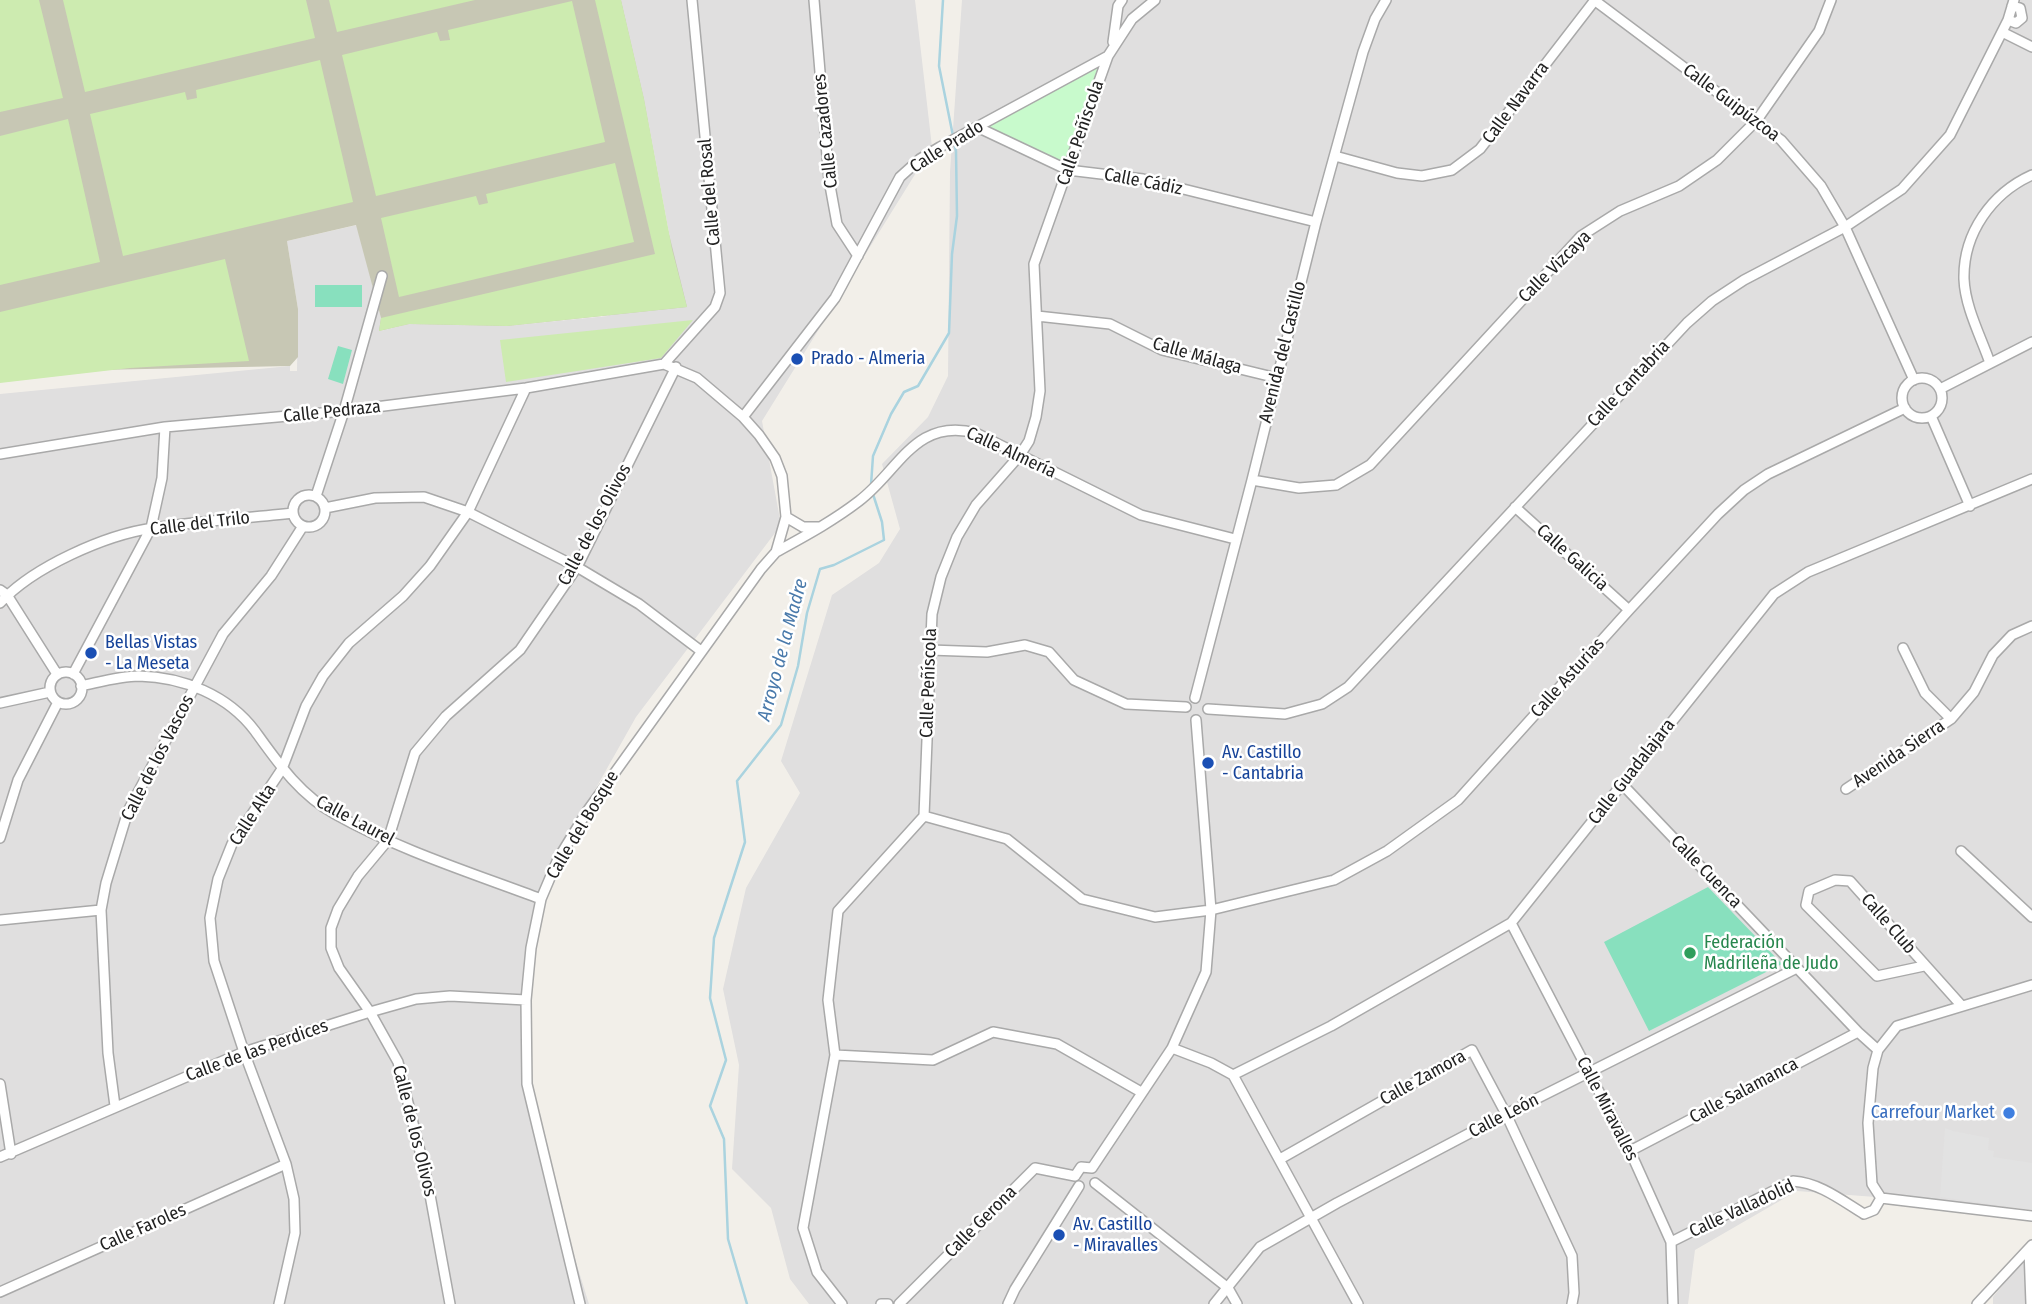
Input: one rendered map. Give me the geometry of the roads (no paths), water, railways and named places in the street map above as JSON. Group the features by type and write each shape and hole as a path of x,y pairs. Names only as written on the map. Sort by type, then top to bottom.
{"street":[{"name":"Calle del Rosal","path":"664,365 715,307 720,293 692,0"},
{"name":"Calle Cazadores","path":"814,0 830,180 837,224 858,256"},
{"name":"Avenida del Castillo","path":"1195,698 1316,222 1363,52 1386,0"},
{"name":"Calle Guipúzcoa","path":"1594,0 1757,120 1781,140 1821,186 1844,227 1914,380"},
{"name":"Calle Navarra","path":"1335,156 1397,173 1422,176 1452,170 1480,149 1594,0"},
{"name":"Calle Vizcaya","path":"1252,480 1299,488 1336,485 1370,465 1581,236 1620,211 1695,177 1717,160 1757,120 1819,32 1831,0"},
{"name":"Calle Prado","path":"743,417 835,298 900,177 920,159 1110,51 1132,19 1152,1"},
{"path":"1118,2 1132,19"},
{"path":"1110,51 1118,2"},
{"name":"Calle Cantabria","path":"1208,709 1285,714 1322,704 1349,687 1699,312 1762,269 1844,227 1902,189 1950,135 2008,20 2013,3"},
{"path":"2002,32 2032,47"},
{"name":"Calle Peñíscola","path":"924,816 932,614 941,577 957,537 976,505 1029,441 1040,391 1034,264 1110,51"},
{"name":"Calle Cádiz","path":"977,127 1068,170 1143,179 1316,222"},
{"path":"1990,363 1964,280 1967,249 1978,224 1994,200 2018,181 2032,175"},
{"path":"316,496 344,411 382,276"},
{"name":"Calle Málaga","path":"1037,316 1110,324 1162,350 1277,378"},
{"path":"1940,389 2032,342"},
{"name":"Calle del Bosque","path":"580,1304 527,1084 526,1000 531,948 541,899 558,859 588,810 701,651 776,552 789,526 782,477 775,458 760,435 697,378 676,367 664,365"},
{"name":"Calle Pedraza","path":"0,454 164,427 344,411 526,388 664,365"},
{"name":"Calle de los Olivos","path":"450,1304 428,1184 398,1062 370,1012 339,968 331,948 331,928 338,909 358,876 388,840 415,753 446,716 520,650 576,568 676,367"},
{"path":"1914,380 1930,380 1940,389 1941,407 1931,416 1916,417 1905,408 1905,390 1914,380"},
{"name":"Calle Alta","path":"279,1304 295,1233 295,1199 286,1164 244,1052 214,961 210,918 218,879 232,844 282,769 306,706 323,676 349,642 404,596 430,566 468,512 526,388"},
{"name":"Calle Asturias","path":"924,816 1007,839 1082,900 1155,917 1211,910 1334,880 1387,851 1458,800 1629,610 1718,514 1744,490 1768,474 1905,408"},
{"path":"1931,416 1970,506"},
{"path":"73,674 151,528 162,478 164,427"},
{"name":"Calle Almería","path":"776,552 822,527 860,500 885,478 907,449 940,431 960,429 976,433 1141,515 1235,539"},
{"name":"Calle Guadalajara","path":"1233,1075 1331,1027 1511,923 1774,594 1808,572 2032,479"},
{"path":"302,496 316,496 325,508 322,521 310,527 298,523 293,513 294,506 302,496"},
{"path":"325,508 374,498 424,497 468,512 639,604 701,651"},
{"name":"Calle Galicia","path":"1515,507 1629,610"},
{"name":"Calle del Trilo","path":"2,596 46,566 108,541 151,528 293,513"},
{"name":"Calle de los Vascos","path":"115,1106 108,1054 101,910 106,883 128,811 223,635 271,576 303,526"},
{"path":"789,526 822,527"},
{"path":"789,526 802,533 797,540 785,542 789,526"},
{"path":"2,596 57,674"},
{"name":"Avenida Sierra","path":"1846,789 1951,719 1974,692 1993,656 2012,635 2032,625"},
{"path":"930,650 986,652 1025,645 1049,652 1074,680 1126,704 1186,708"},
{"path":"1903,648 1925,693 1951,719"},
{"path":"57,674 73,674 81,685 81,691 75,701 64,704 58,702 50,692 50,685 57,674"},
{"name":"Calle Laurel","path":"81,685 136,676 166,678 195,686 227,704 252,727 282,769 307,795 333,814 388,840 541,899"},
{"path":"0,703 50,692"},
{"path":"1195,698 1204,701 1208,709 1205,716 1196,720 1190,717 1186,708 1189,701 1195,698"},
{"path":"0,838 18,780 58,702"},
{"path":"1092,1168 1172,1048 1206,972 1211,910 1196,720"},
{"name":"Calle Cuenca","path":"1622,784 1857,1032 1878,1050"},
{"path":"842,1304 817,1272 803,1228 835,1055 828,1000 838,911 924,816"},
{"path":"1961,851 2032,917"},
{"name":"Calle Club","path":"1924,966 1877,976 1806,905 1809,891 1835,880 1850,881 1961,1005"},
{"path":"0,920 101,910"},
{"name":"Calle Miravalles","path":"1511,923 1630,1151 1671,1242 1673,1304"},
{"name":"Calle León","path":"1214,1304 1261,1247 1337,1203 1506,1114 1797,968"},
{"path":"2032,985 1897,1026 1878,1050 1868,1123 1871,1184 1881,1198 2032,1216"},
{"name":"Calle de las Perdices","path":"0,1157 244,1052 370,1012 428,998 450,996 526,1000"},
{"path":"835,1055 933,1060 993,1032 1057,1044 1141,1092"},
{"name":"Calle Salamanca","path":"1630,1151 1857,1032"},
{"path":"1172,1048 1233,1075 1358,1304"},
{"name":"Calle Zamora","path":"1280,1158 1472,1051 1506,1114 1572,1256 1572,1304"},
{"path":"0,1084 11,1154"},
{"name":"Calle Faroles","path":"0,1292 286,1164"},
{"path":"1079,1186 1075,1176 1081,1167 1092,1168 1097,1173 1096,1184"},
{"name":"Calle Gerona","path":"898,1304 1035,1168 1075,1176"},
{"name":"Calle Valladolid","path":"1671,1242 1793,1181 1808,1182 1820,1187 1864,1214 1874,1210 1881,1198"},
{"path":"1079,1186 1090,1188 1096,1184"},
{"path":"1096,1184 1228,1288 1237,1304"},
{"path":"1008,1304 1079,1186"},
{"path":"1976,1304 2031,1247"},
{"path":"2031,1247 2031,1304"},
{"path":"881,1304 888,1304"}],"waterway":[{"name":"Arroyo de la Madre","path":"871,485 873,456 891,414 904,392 918,386 949,333 952,254 957,216 956,151 939,66 943,0"},
{"name":"Arroyo de la Madre","path":"747,1304 728,1239 724,1139 710,1106 726,1060 710,998 714,938 745,842 737,781 781,725 798,666 807,613 820,569 834,565 884,540 882,522 872,491"}],"place":[{"name":"Prado - Almeria","path":"797,359"},
{"name":"Bellas Vistas - La Meseta","path":"91,653"},
{"name":"Av. Castillo - Cantabria","path":"1208,763"},
{"name":"Federación Madrileña de Judo","path":"1690,953"},
{"name":"Carrefour Market","path":"2009,1113"},
{"name":"Av. Castillo - Miravalles","path":"1059,1235"}]}
